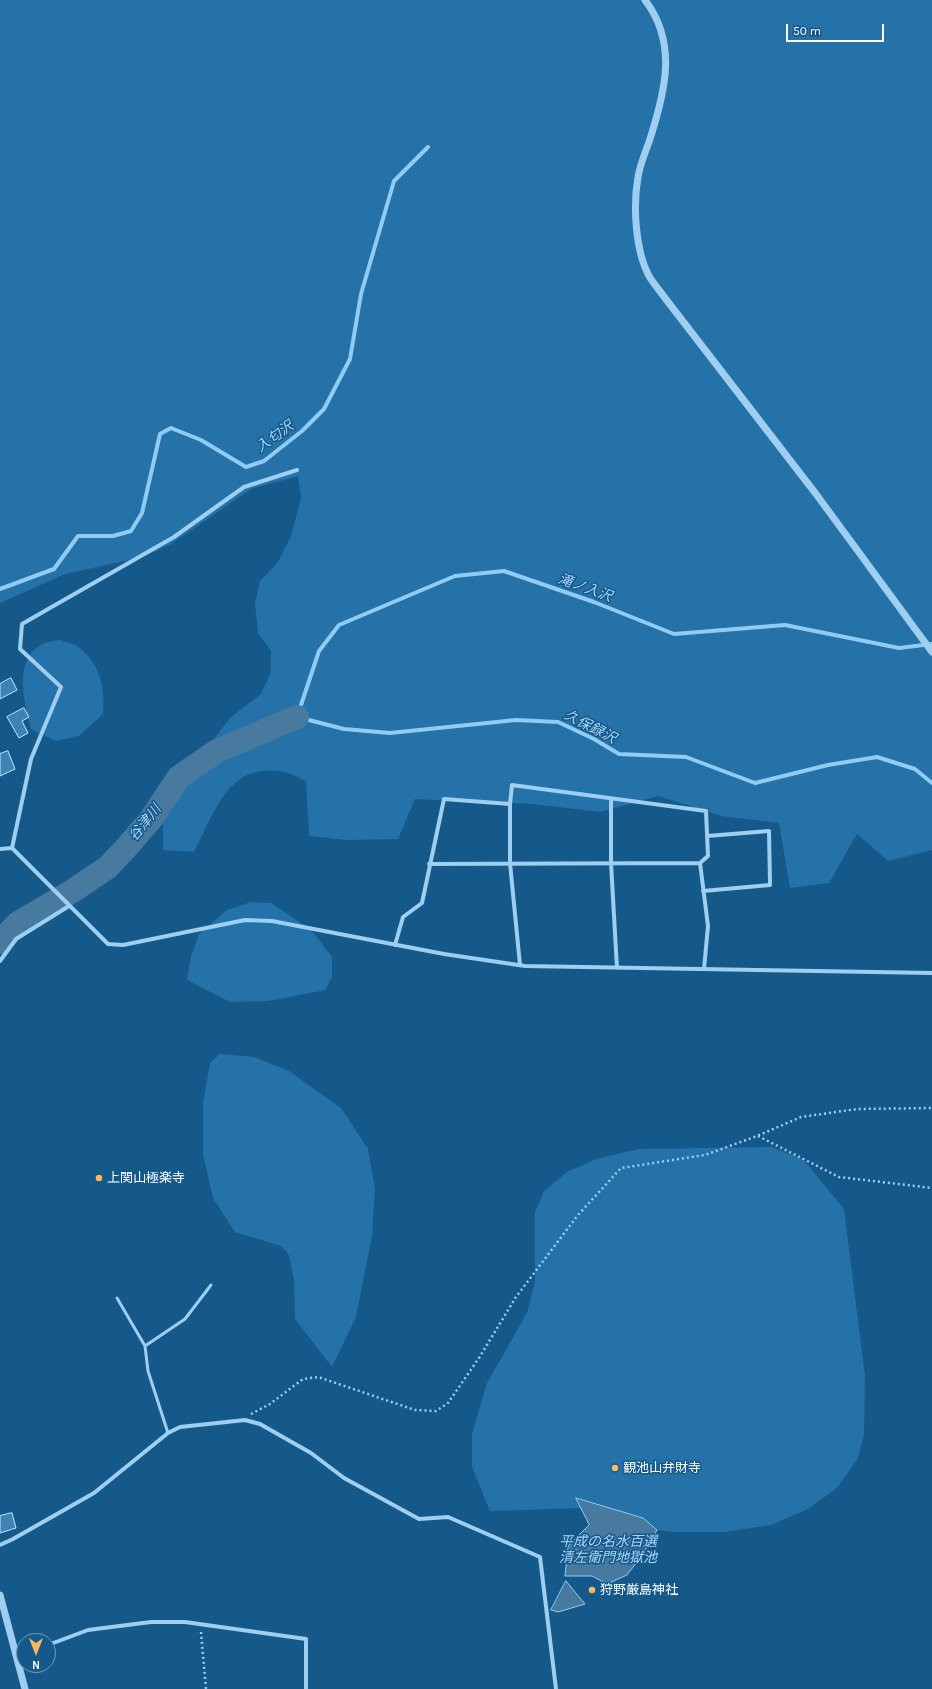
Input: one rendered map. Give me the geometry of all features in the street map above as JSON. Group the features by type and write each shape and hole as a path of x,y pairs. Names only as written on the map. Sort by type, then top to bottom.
{"street":[{"path":"645,0 654,11 664,38 666,77 658,115 638,177 635,214 640,248 649,275 674,311 816,494 932,652"},
{"path":"12,848 31,759 61,687 20,649 22,624 174,538 244,487 297,470"},
{"path":"430,864 510,863 700,863 708,856 706,811 512,785 510,804 510,863 520,965"},
{"path":"611,798 611,863 617,968"},
{"path":"394,945 403,917 422,903 444,799 510,804"},
{"path":"703,891 770,884 769,831 707,836"},
{"path":"0,850 12,848"},
{"path":"12,848 108,944 123,945 245,920 272,921 394,945 520,965 932,973"},
{"path":"700,863 708,926 704,969"},
{"path":"0,962 16,939 69,906"},
{"path":"0,1545 94,1493 168,1433 180,1427 245,1420 266,1427 311,1453 344,1478 419,1519 448,1517 540,1557 556,1689"},
{"path":"0,1595 16,1641"},
{"path":"56,1642 88,1630 151,1622 185,1622 306,1639 306,1689"},
{"path":"23,1673 25,1689"}],"lane":[{"path":"145,1346 185,1319 211,1285"},
{"path":"117,1298 145,1346 148,1371 168,1433"}],"path":[{"path":"245,1420 254,1411 270,1404 303,1379 318,1377 415,1410 436,1411 448,1403 479,1358 516,1297 568,1228 621,1168 705,1155 757,1136 801,1117 857,1109 932,1108"},
{"path":"757,1136 839,1177 932,1188"},
{"path":"201,1624 206,1689"}],"shaded area":[{"path":"0,0 932,0 932,850 888,861 857,834 829,883 790,888 779,823 722,816 658,796 600,812 532,804 415,799 398,839 348,840 309,836 306,781 292,774 264,771 249,774 236,782 226,793 217,807 194,852 163,850 163,818 180,782 231,717 261,694 271,672 271,651 258,633 255,603 260,581 278,562 291,536 301,498 298,476 251,489 171,544 143,557 65,574 0,603"},
{"path":"59,640 73,644 80,648 93,663 102,686 103,714 79,736 56,741 31,729 24,696 23,674 26,663 31,654 39,646"},
{"path":"251,902 271,903 311,930 332,957 332,977 325,990 268,1001 230,1002 187,980 191,956 199,934 227,910"},
{"path":"220,1054 254,1057 289,1071 341,1108 368,1149 375,1189 372,1236 356,1317 332,1367 295,1319 294,1280 289,1255 281,1246 235,1232 213,1198 203,1154 203,1103 210,1063"},
{"path":"771,1147 803,1159 844,1209 865,1376 864,1434 858,1458 837,1488 808,1509 771,1525 724,1532 672,1532 636,1527 582,1508 490,1511 472,1467 472,1434 487,1383 527,1313 535,1282 535,1212 544,1191 567,1172 596,1159 639,1149"}],"water":[{"name":"平成の名水百選 清左衛門地獄池","path":"576,1498 643,1518 657,1530 640,1558 627,1575 607,1584 592,1576 565,1576 568,1546 589,1525"},
{"path":"566,1581 585,1604 558,1612 551,1610"}],"building":[{"path":"11,678 17,690 0,699 0,684"},
{"path":"24,708 29,717 22,721 28,733 19,738 7,717"},
{"path":"8,751 15,769 0,776 0,754"},
{"path":"12,1513 16,1528 0,1533 0,1516"}],"waterway":[{"name":"入匂沢","path":"0,589 54,569 78,536 113,536 131,531 142,513 160,434 171,428 201,440 246,467 264,461 302,431 324,409 350,359 361,294 394,181 428,147"},
{"name":"滝ノ入沢","path":"932,644 899,648 785,625 674,634 594,602 504,571 455,576 339,625 319,651 297,717 344,729 390,733 516,720 558,722 594,739 619,754 686,757 755,783 828,765 877,757 915,769 932,783"},
{"name":"谷津川","path":"0,942 18,923 71,892 108,867 151,819 179,777 217,751 297,717"}],"place":[{"name":"上関山極楽寺","path":"99,1178"},
{"name":"観池山弁財寺","path":"615,1468"},
{"name":"狩野厳島神社","path":"592,1590"}],"water label":[{"name":"久保録沢","path":"590,727"}]}
